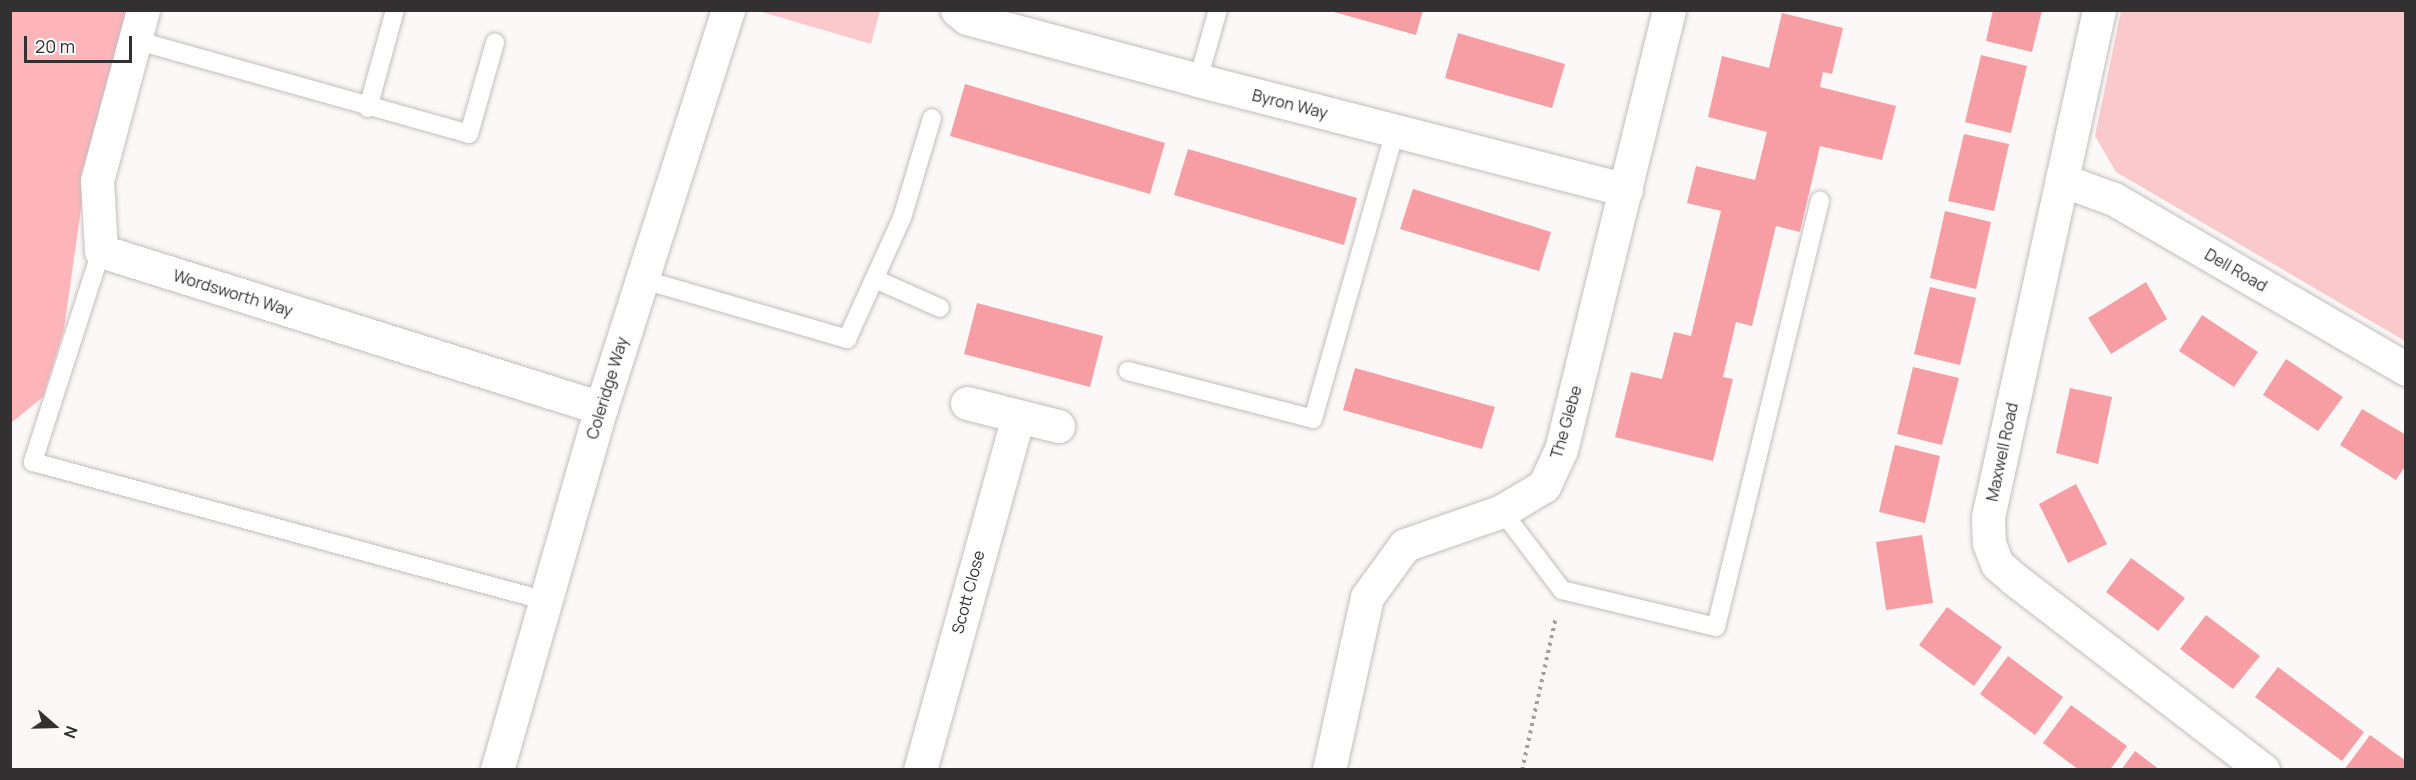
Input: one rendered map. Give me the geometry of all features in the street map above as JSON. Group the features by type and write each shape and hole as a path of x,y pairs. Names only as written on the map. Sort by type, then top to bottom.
{"street":[{"name":"Coleridge Way","path":"497,770 543,600 601,408 728,10"},
{"name":"The Glebe","path":"1329,770 1367,597 1405,545 1502,511 1544,486 1561,450 1668,10"},
{"name":"Maxwell Road","path":"2099,10 1988,517 1989,543 1997,564 2014,579 2263,770"},
{"name":"Byron Way","path":"964,13 1198,80 1626,190"},
{"path":"101,251 97,181 139,25"},
{"name":"Dell Road","path":"2062,180 2114,199 2406,369"},
{"name":"Wordsworth Way","path":"101,251 601,408"},
{"path":"967,403 1058,426"},
{"name":"Scott Close","path":"920,770 1018,416"}],"lane":[{"path":"368,108 395,10"},
{"path":"1198,80 1218,10"},
{"path":"139,25 368,108 469,134 495,43"},
{"path":"641,279 847,339 903,218 932,118"},
{"path":"1128,371 1313,419 1395,131"},
{"path":"1502,511 1562,590 1716,627 1820,201"},
{"path":"101,251 33,462 543,600"},
{"path":"875,279 940,308"}],"path":[{"path":"1522,770 1562,590"}],"shaded area":[{"path":"11,11 131,11 88,159 64,329 43,397 11,423"},
{"path":"759,11 880,11 871,44"},
{"path":"2121,11 2405,11 2405,341 2116,172 2095,136"}],"building":[{"path":"1327,10 1423,10 1416,35"},
{"path":"1993,10 2042,10 2032,52 1986,41"},
{"path":"1782,13 1843,28 1832,74 1823,72 1820,87 1896,106 1882,160 1820,146 1800,232 1776,226 1752,326 1736,322 1723,377 1733,379 1713,461 1615,437 1631,372 1662,379 1674,332 1691,336 1721,211 1687,203 1696,166 1755,180 1767,132 1708,117 1722,56 1769,68"},
{"path":"1458,33 1565,64 1552,108 1445,78"},
{"path":"1981,55 2027,66 2011,133 1965,122"},
{"path":"965,84 1165,143 1150,194 950,136"},
{"path":"1964,134 2009,144 1994,211 1948,201"},
{"path":"1188,149 1357,198 1344,245 1174,195"},
{"path":"1413,189 1551,232 1539,271 1400,229"},
{"path":"1945,211 1991,222 1976,289 1930,278"},
{"path":"2146,282 2167,319 2111,354 2088,318"},
{"path":"1930,287 1976,298 1960,365 1914,354"},
{"path":"977,303 1103,336 1090,387 964,354"},
{"path":"2202,315 2258,352 2234,387 2179,351"},
{"path":"2286,359 2343,397 2318,431 2263,395"},
{"path":"1913,367 1959,378 1942,445 1897,434"},
{"path":"1355,368 1495,407 1482,449 1343,410"},
{"path":"2070,388 2112,397 2098,464 2056,453"},
{"path":"2362,409 2406,435 2406,465 2396,480 2340,445"},
{"path":"1895,445 1940,456 1925,523 1879,512"},
{"path":"2076,484 2107,544 2068,563 2039,504"},
{"path":"1922,535 1933,603 1886,610 1876,542"},
{"path":"2131,558 2185,598 2158,631 2106,592"},
{"path":"1947,607 2002,647 1974,686 1919,645"},
{"path":"2206,615 2260,656 2233,689 2180,649"},
{"path":"2008,656 2063,697 2035,735 1980,694"},
{"path":"2278,667 2364,732 2342,761 2255,697"},
{"path":"2071,705 2127,746 2110,770 2079,770 2043,743"},
{"path":"2370,735 2406,761 2406,770 2344,770"},
{"path":"2135,751 2160,770 2121,770"}]}
